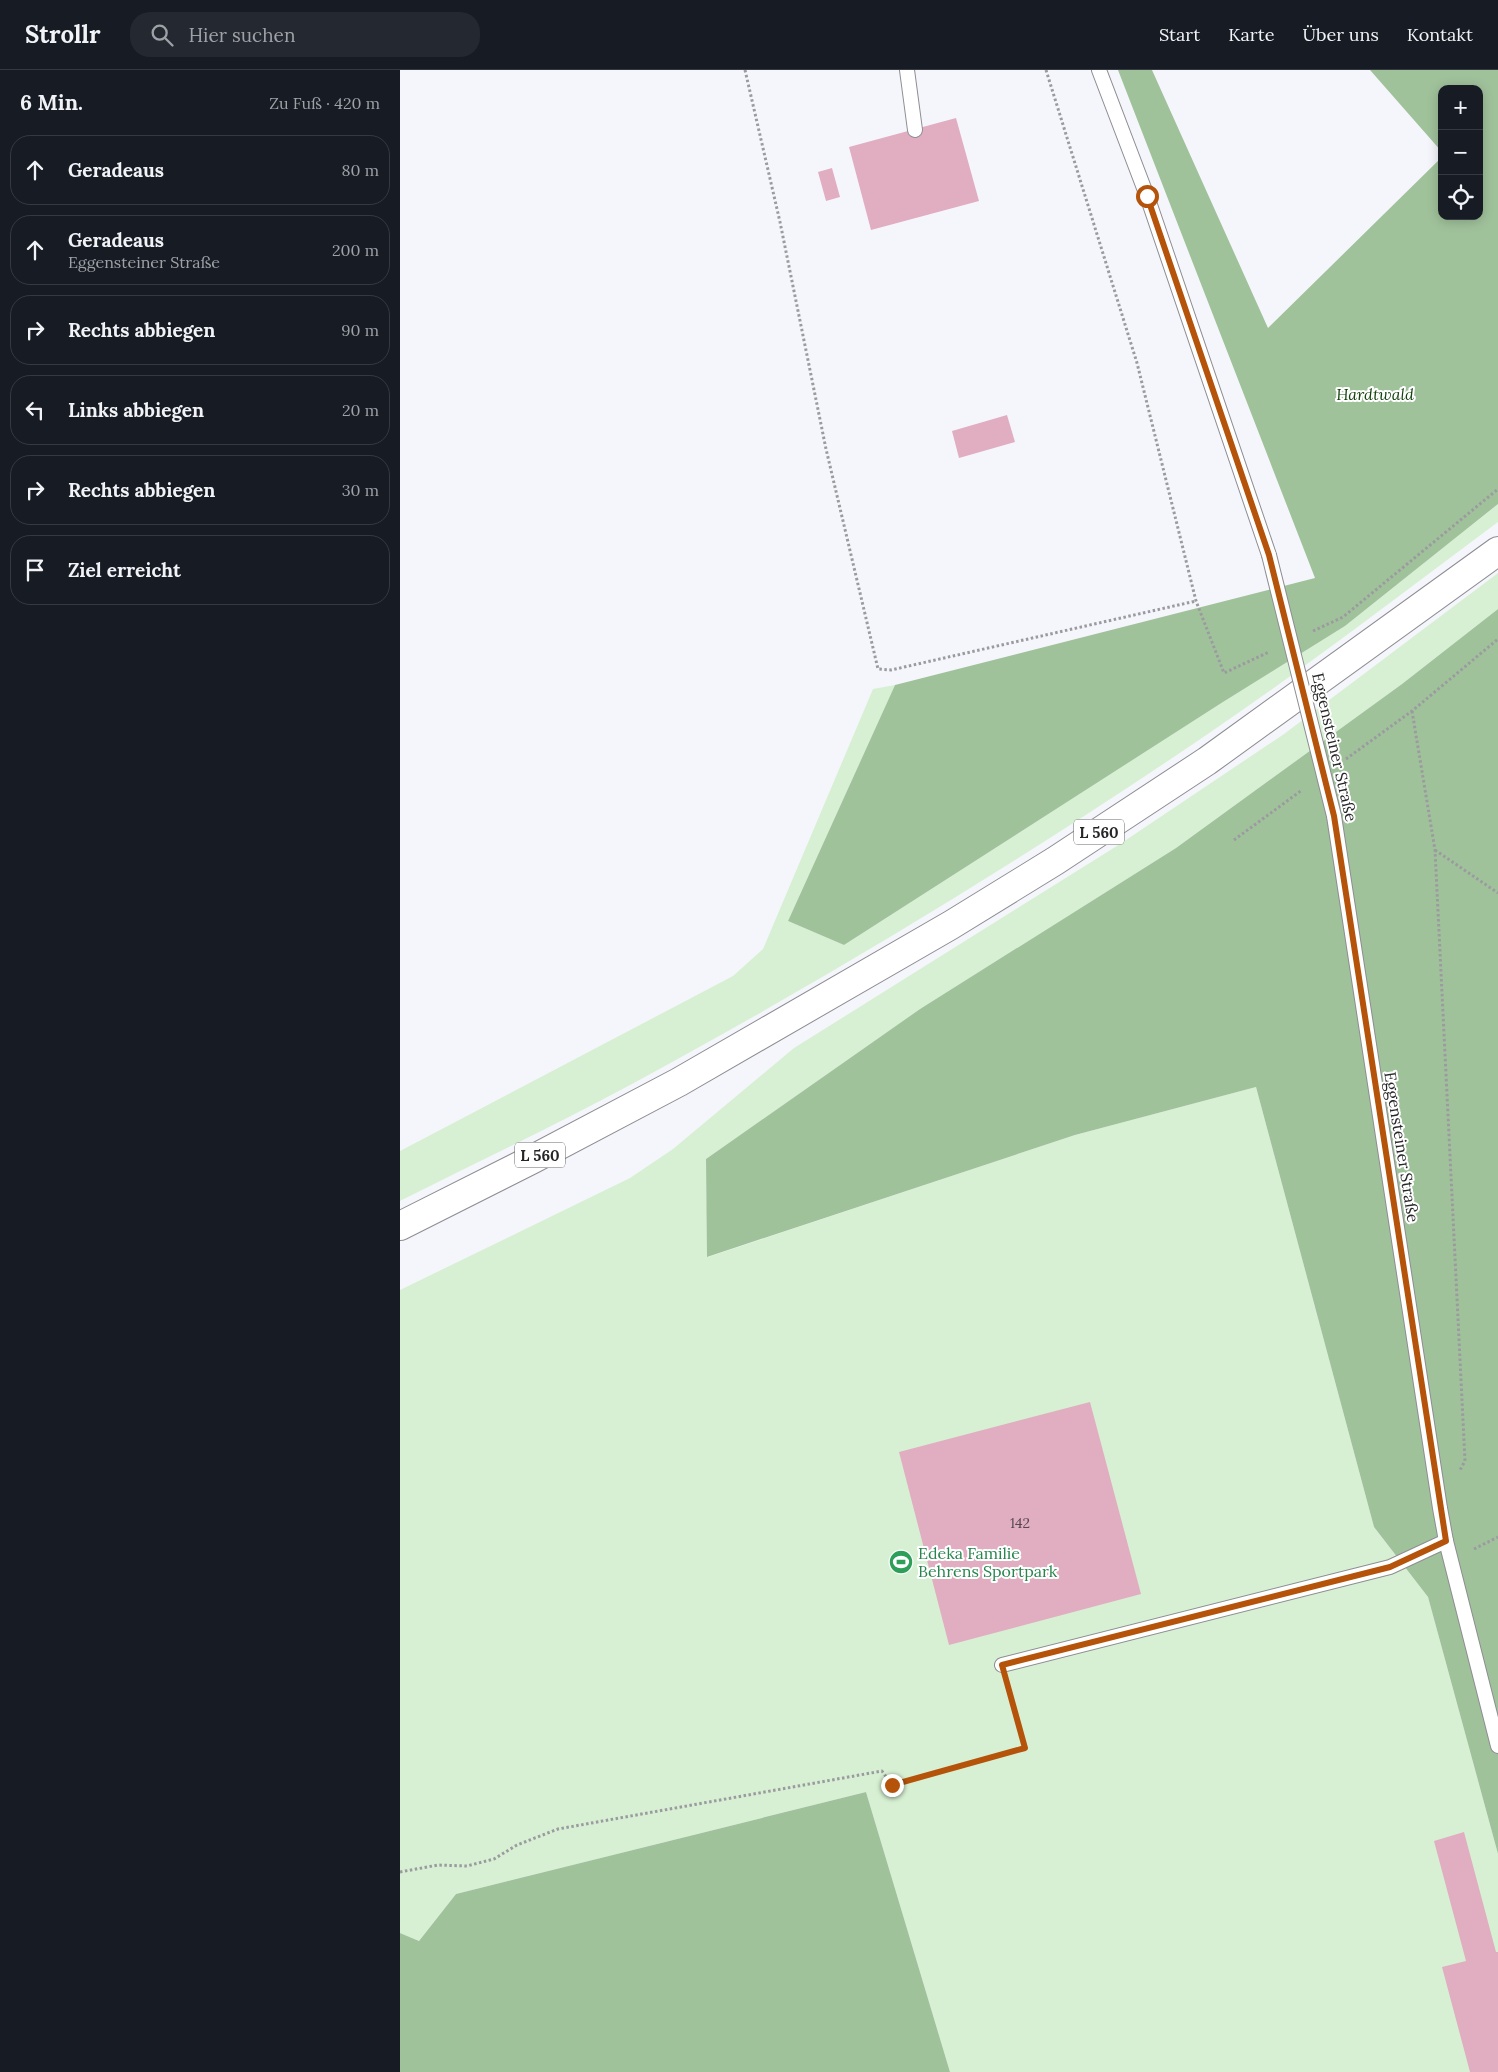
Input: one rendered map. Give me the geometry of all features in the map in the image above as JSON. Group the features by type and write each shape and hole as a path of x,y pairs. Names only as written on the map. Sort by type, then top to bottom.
{"main road":[{"name":"L 560","path":"400,1226 679,1082 959,920 1055,861 1207,761 1498,551"}],"lane":[{"path":"907,70 915,130"},
{"name":"Eggensteiner Straße","path":"1099,70 1147,196 1269,555 1334,816 1440,1508 1446,1541 1498,1746"},
{"path":"1002,1665 1390,1567 1446,1541"}],"path":[{"path":"745,70 780,222 826,449 878,669 891,670 1196,601"},
{"path":"1440,1508 1465,1461 1435,850 1412,711 1498,639"},
{"path":"1435,850 1498,893"},
{"path":"400,1872 438,1865 467,1866 494,1859 516,1846 558,1829 882,1770 892,1785 1025,1748 1002,1665"}],"green space":[{"name":"Hardtwald","path":"1118,70 1152,70 1268,328 1438,161 1438,220 1483,220 1483,85 1438,85 1438,147 1370,70 1498,70 1498,504 1345,626 844,945 788,921 895,685 1315,578"},
{"path":"1498,504 1498,522 1424,578 1237,714 1130,786 990,876 848,962 705,1044 575,1114 400,1201 400,1151 733,976 763,949 873,689 895,685 788,921 844,945 1345,626"},
{"name":"Edeka Familie Behrens Sportpark","path":"1498,573 1498,609 1402,684 1176,848 920,1009 706,1159 708,1257 1075,1135 1256,1087 1374,1527 1428,1597 1498,1854 1498,2072 950,2072 866,1792 456,1894 419,1941 400,1933 400,1290 630,1178 673,1149 794,1048 1120,844 1284,734"},
{"path":"1498,609 1498,1854 1428,1597 1374,1527 1256,1087 1075,1135 707,1257 706,1159 920,1009 1176,848 1402,684"},
{"path":"866,1792 950,2072 400,2072 400,1933 419,1941 456,1894"}],"building":[{"path":"956,118 979,201 871,230 849,147"},
{"path":"832,168 840,197 826,201 818,172"},
{"path":"1007,415 1015,442 959,458 952,431"},
{"path":"1090,1402 1141,1594 949,1645 899,1452"},
{"path":"1464,1832 1496,1952 1498,1952 1498,2072 1470,2072 1442,1967 1466,1961 1434,1841"}],"place":[{"name":"Edeka Familie Behrens Sportpark","path":"901,1562"}],"route":[{"path":"892,1785 1025,1748 1002,1665 1390,1567 1446,1541 1334,816 1301,676 1269,555 1147,196"}]}
